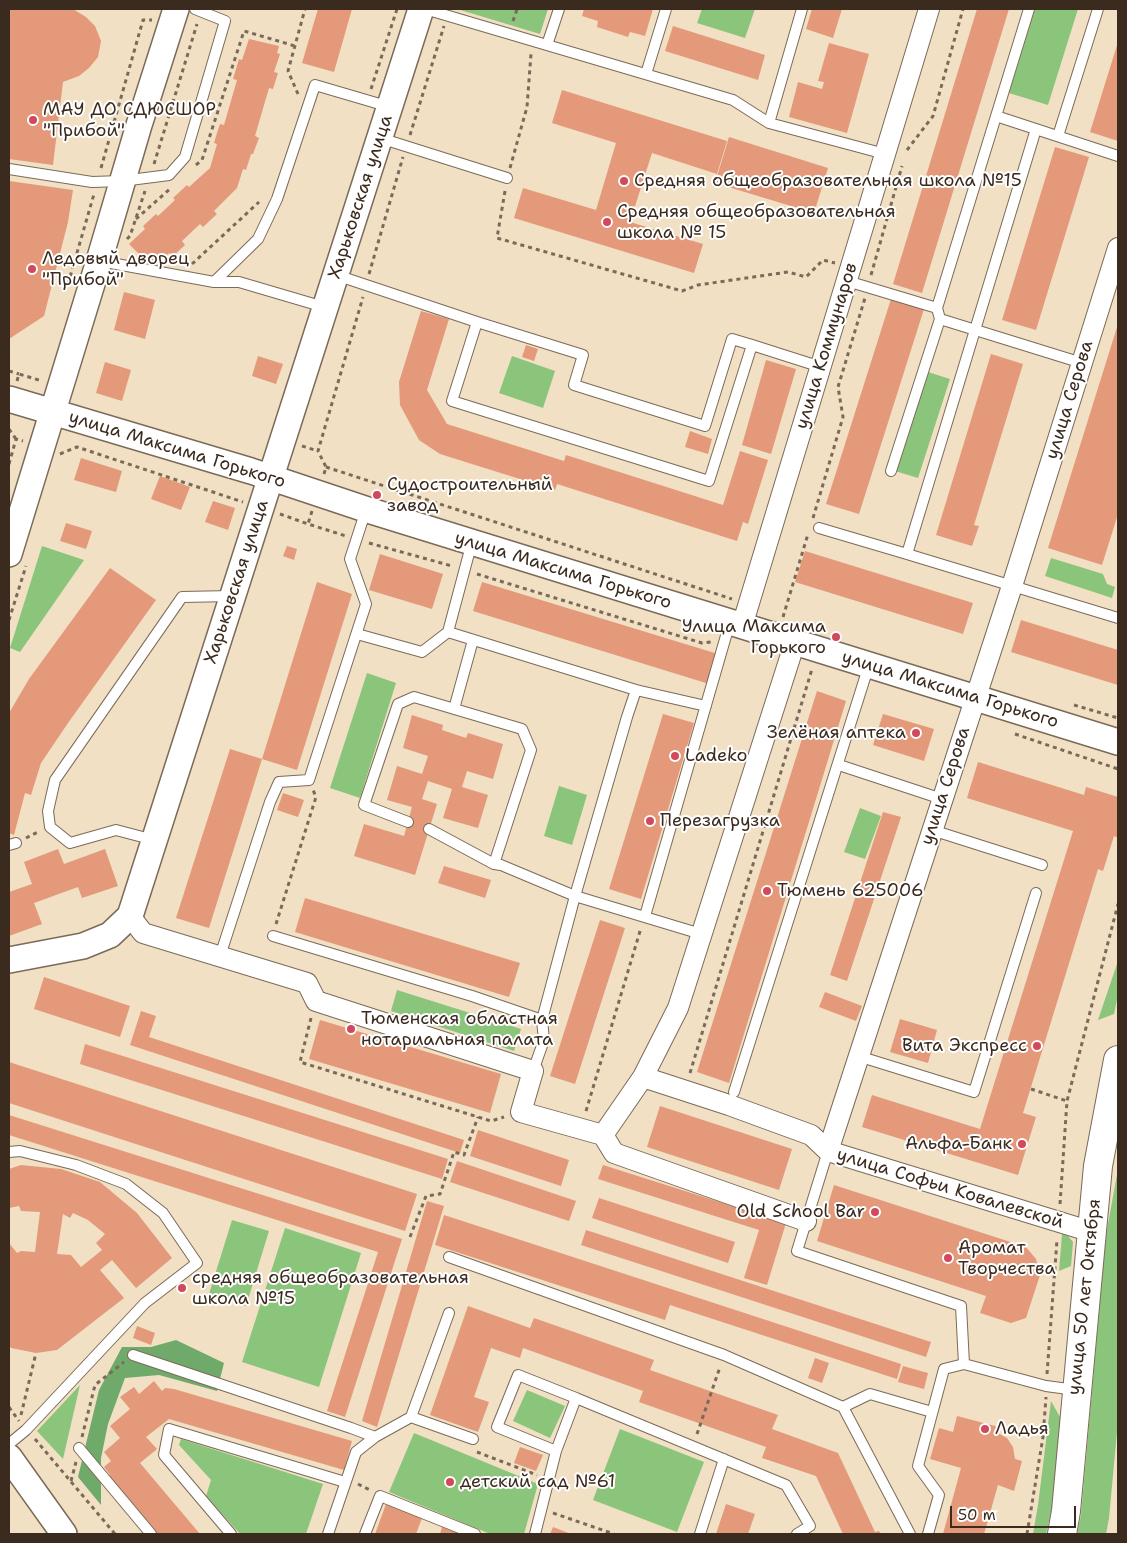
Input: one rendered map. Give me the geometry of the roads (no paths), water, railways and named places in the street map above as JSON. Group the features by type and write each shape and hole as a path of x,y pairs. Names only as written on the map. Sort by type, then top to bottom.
{"main road":[{"name":"улица 50 лет Октября","path":"1062,1534 1066,1511 1098,1166 1118,1060"}],"street":[{"path":"9,554 40,447 53,413 122,181 176,9"},
{"name":"Харьковская улица","path":"9,960 83,946 110,935 130,916 380,138 379,104 423,9"},
{"name":"улица Коммунаров","path":"736,624 820,367 929,9"},
{"name":"улица Серова","path":"828,1151 1012,586 1082,363 1112,286 1118,248"},
{"name":"улица Максима Горького","path":"9,399 271,478 366,510 1118,742"},
{"path":"604,1135 643,1077 678,1008 792,641"},
{"path":"130,916 143,933 307,983 316,1001 533,1071 521,1112 604,1135 614,1153 806,1221"},
{"name":"улица Софьи Ковалевской","path":"643,1077 729,1105 811,1135 828,1151 1092,1232"},
{"path":"9,1457 64,1534"}],"lane":[{"path":"9,169 92,182 122,181 169,175 185,158 225,21 195,9"},
{"path":"423,9 733,100 769,123 885,154"},
{"path":"548,45 559,9"},
{"path":"646,74 666,9"},
{"path":"769,123 802,9"},
{"path":"891,471 940,319 937,308 1029,9"},
{"path":"1058,136 1098,9"},
{"path":"214,282 258,239 277,199 316,85 379,104"},
{"path":"996,116 1118,156"},
{"path":"907,554 1036,129"},
{"path":"380,138 507,178"},
{"path":"99,261 214,282 239,282 325,308"},
{"path":"849,274 868,287 937,308"},
{"path":"336,275 583,356 574,385 705,426 732,339 820,367"},
{"path":"940,319 1082,363"},
{"path":"477,322 452,401 709,482 752,345"},
{"path":"220,956 270,802 279,782 309,780 357,634 366,604 350,559 366,510"},
{"path":"819,528 1118,616"},
{"path":"357,634 422,652 448,632 472,542"},
{"path":"154,840 116,830 70,843 50,826 48,811 55,780 182,597 232,596"},
{"path":"645,916 706,706 736,624"},
{"path":"448,632 636,690 706,706"},
{"path":"454,709 473,640"},
{"path":"734,1092 839,765 869,665"},
{"path":"533,1071 544,1040 542,1020 575,896 636,690"},
{"path":"408,822 364,805 398,704 414,697 522,729 531,750 494,864"},
{"path":"839,765 942,799"},
{"path":"429,829 494,864 502,865 575,896 701,934"},
{"path":"932,830 1042,865"},
{"path":"858,1056 974,1092 1036,893"},
{"path":"273,936 472,996 542,1020"},
{"path":"9,1152 20,1151 76,1165 126,1184 163,1214 197,1263 145,1303 26,1430 9,1444"},
{"path":"828,1151 797,1250 961,1306 964,1364"},
{"path":"448,1258 724,1356 843,1407 910,1534"},
{"path":"328,1534 349,1482 356,1452 375,1437 411,1417 449,1313"},
{"path":"133,1355 375,1437"},
{"path":"928,1534 939,1495 918,1466 944,1369 964,1364 1046,1386 1076,1390"},
{"path":"556,1451 497,1427 518,1375 786,1485 810,1526 797,1534"},
{"path":"843,1407 870,1394 932,1412"},
{"path":"535,1534 556,1451 576,1398"},
{"path":"411,1417 473,1439"},
{"path":"231,1534 164,1455 169,1429 349,1482"},
{"path":"79,1448 151,1534"},
{"path":"700,1534 724,1459"},
{"path":"365,1534 380,1496 475,1534"}],"place":[{"name":"МАУ ДО СДЮСШОР \"Прибой\"","path":"33,120"},
{"name":"Средняя общеобразовательная школа №15","path":"624,181"},
{"name":"Средняя общеобразовательная школа № 15","path":"607,222"},
{"name":"Ледовый дворец \"Прибой\"","path":"32,269"},
{"name":"Судостроительный завод","path":"377,495"},
{"name":"Улица Максима Горького","path":"836,637"},
{"name":"Зелёная аптека","path":"916,733"},
{"name":"Ladeko","path":"675,756"},
{"name":"Перезагрузка","path":"650,821"},
{"name":"Тюмень 625006","path":"767,891"},
{"name":"Тюменская областная нотариальная палата","path":"351,1029"},
{"name":"Вита Экспресс","path":"1037,1046"},
{"name":"Альфа-Банк","path":"1022,1144"},
{"name":"Old School Bar","path":"875,1212"},
{"name":"Аромат Творчества","path":"948,1258"},
{"name":"средняя общеобразовательная школа №15","path":"182,1288"},
{"name":"Ладья","path":"985,1429"},
{"name":"детский сад №61","path":"450,1482"}]}
